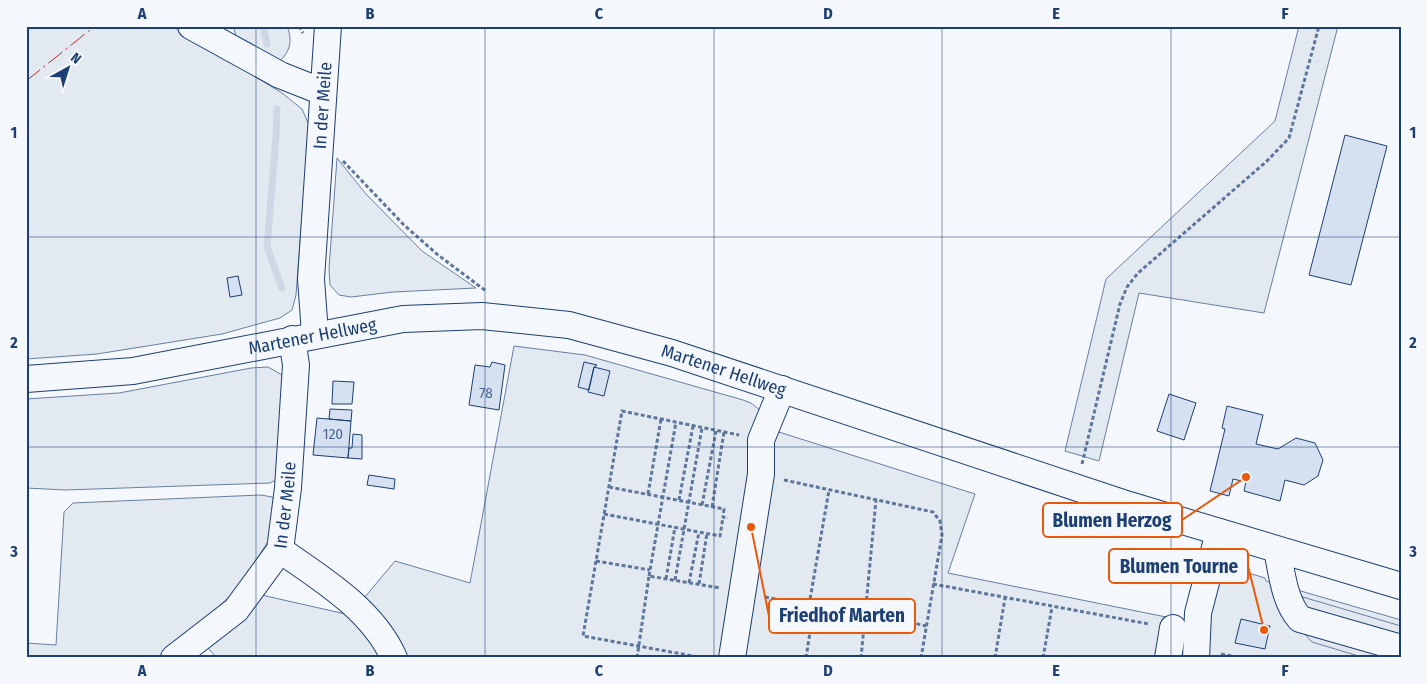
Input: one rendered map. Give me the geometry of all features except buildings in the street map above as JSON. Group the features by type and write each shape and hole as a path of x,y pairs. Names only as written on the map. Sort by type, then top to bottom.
{"street":[{"path":"191,26 280,75 323,92"},
{"name":"In der Meile","path":"174,658 236,610 280,550 288,488 296,365 304,337 311,279 328,26"},
{"name":"Martener Hellweg","path":"26,379 133,371 394,320 438,316 530,320 569,325 610,335 782,389 1074,487 1401,586"},
{"path":"732,658 761,474 761,440 782,389"},
{"path":"1196,658 1198,613 1219,532"},
{"path":"280,550 312,572 374,623 394,658"},
{"path":"1277,550 1288,596 1293,610 1300,619 1401,648"},
{"path":"1168,658 1173,628"}],"path":[{"path":"1074,487 1088,444 1120,304 1127,287 1138,273 1267,161 1289,138 1319,26"},
{"path":"338,155 404,225 438,255 489,292"},
{"path":"704,658 583,636 622,411 761,440"},
{"path":"648,494 661,420"},
{"path":"649,576 676,422"},
{"path":"679,500 693,426"},
{"path":"675,580 702,428"},
{"path":"702,505 716,430"},
{"path":"712,507 724,432"},
{"path":"761,474 932,512 940,521 942,535 921,658"},
{"path":"604,514 720,536 724,509 609,487"},
{"path":"806,658 829,490"},
{"path":"861,658 876,500"},
{"path":"723,517 753,524"},
{"path":"666,579 674,527"},
{"path":"689,583 698,532"},
{"path":"699,584 707,533"},
{"path":"596,561 650,570"},
{"path":"933,584 1052,608 1173,628"},
{"path":"995,658 1005,598"},
{"path":"1043,658 1052,608"},
{"path":"866,611 926,626"}],"shaded area":[{"path":"26,26 172,26 282,93 302,109 309,125 296,295 292,310 280,318 222,334 97,354 26,359"},
{"path":"233,26 287,26 290,37 288,50 279,62 239,45"},
{"path":"1299,26 1338,26 1264,313 1139,293 1099,461 1065,451 1106,279 1275,121"},
{"path":"337,158 366,194 422,251 476,288 393,292 351,297 339,295 330,285 329,269"},
{"path":"514,346 585,355 743,400 751,403 761,411 763,427 975,494 948,573 1186,621 1222,565 1265,578 1266,581 1401,620 1401,658 217,658 207,647 257,594 350,615 395,561 470,583"},
{"path":"268,367 282,375 289,389 278,479 270,483 65,490 26,488 26,399 119,393 251,368"},
{"path":"261,495 272,497 277,503 269,540 239,587 200,625 160,658 26,658 26,643 56,645 64,512 73,503"},
{"path":"1279,590 1401,626 1401,658 1365,658 1312,642 1287,615"}],"waterway":[{"path":"263,26 267,44"},
{"path":"277,109 267,247 282,288"}],"power":[{"path":"26,81 95,26"}],"place":[{"name":"Blumen Herzog","path":"1246,477"},
{"name":"Friedhof Marten","path":"751,527"},
{"name":"Blumen Tourne","path":"1264,630"}]}
